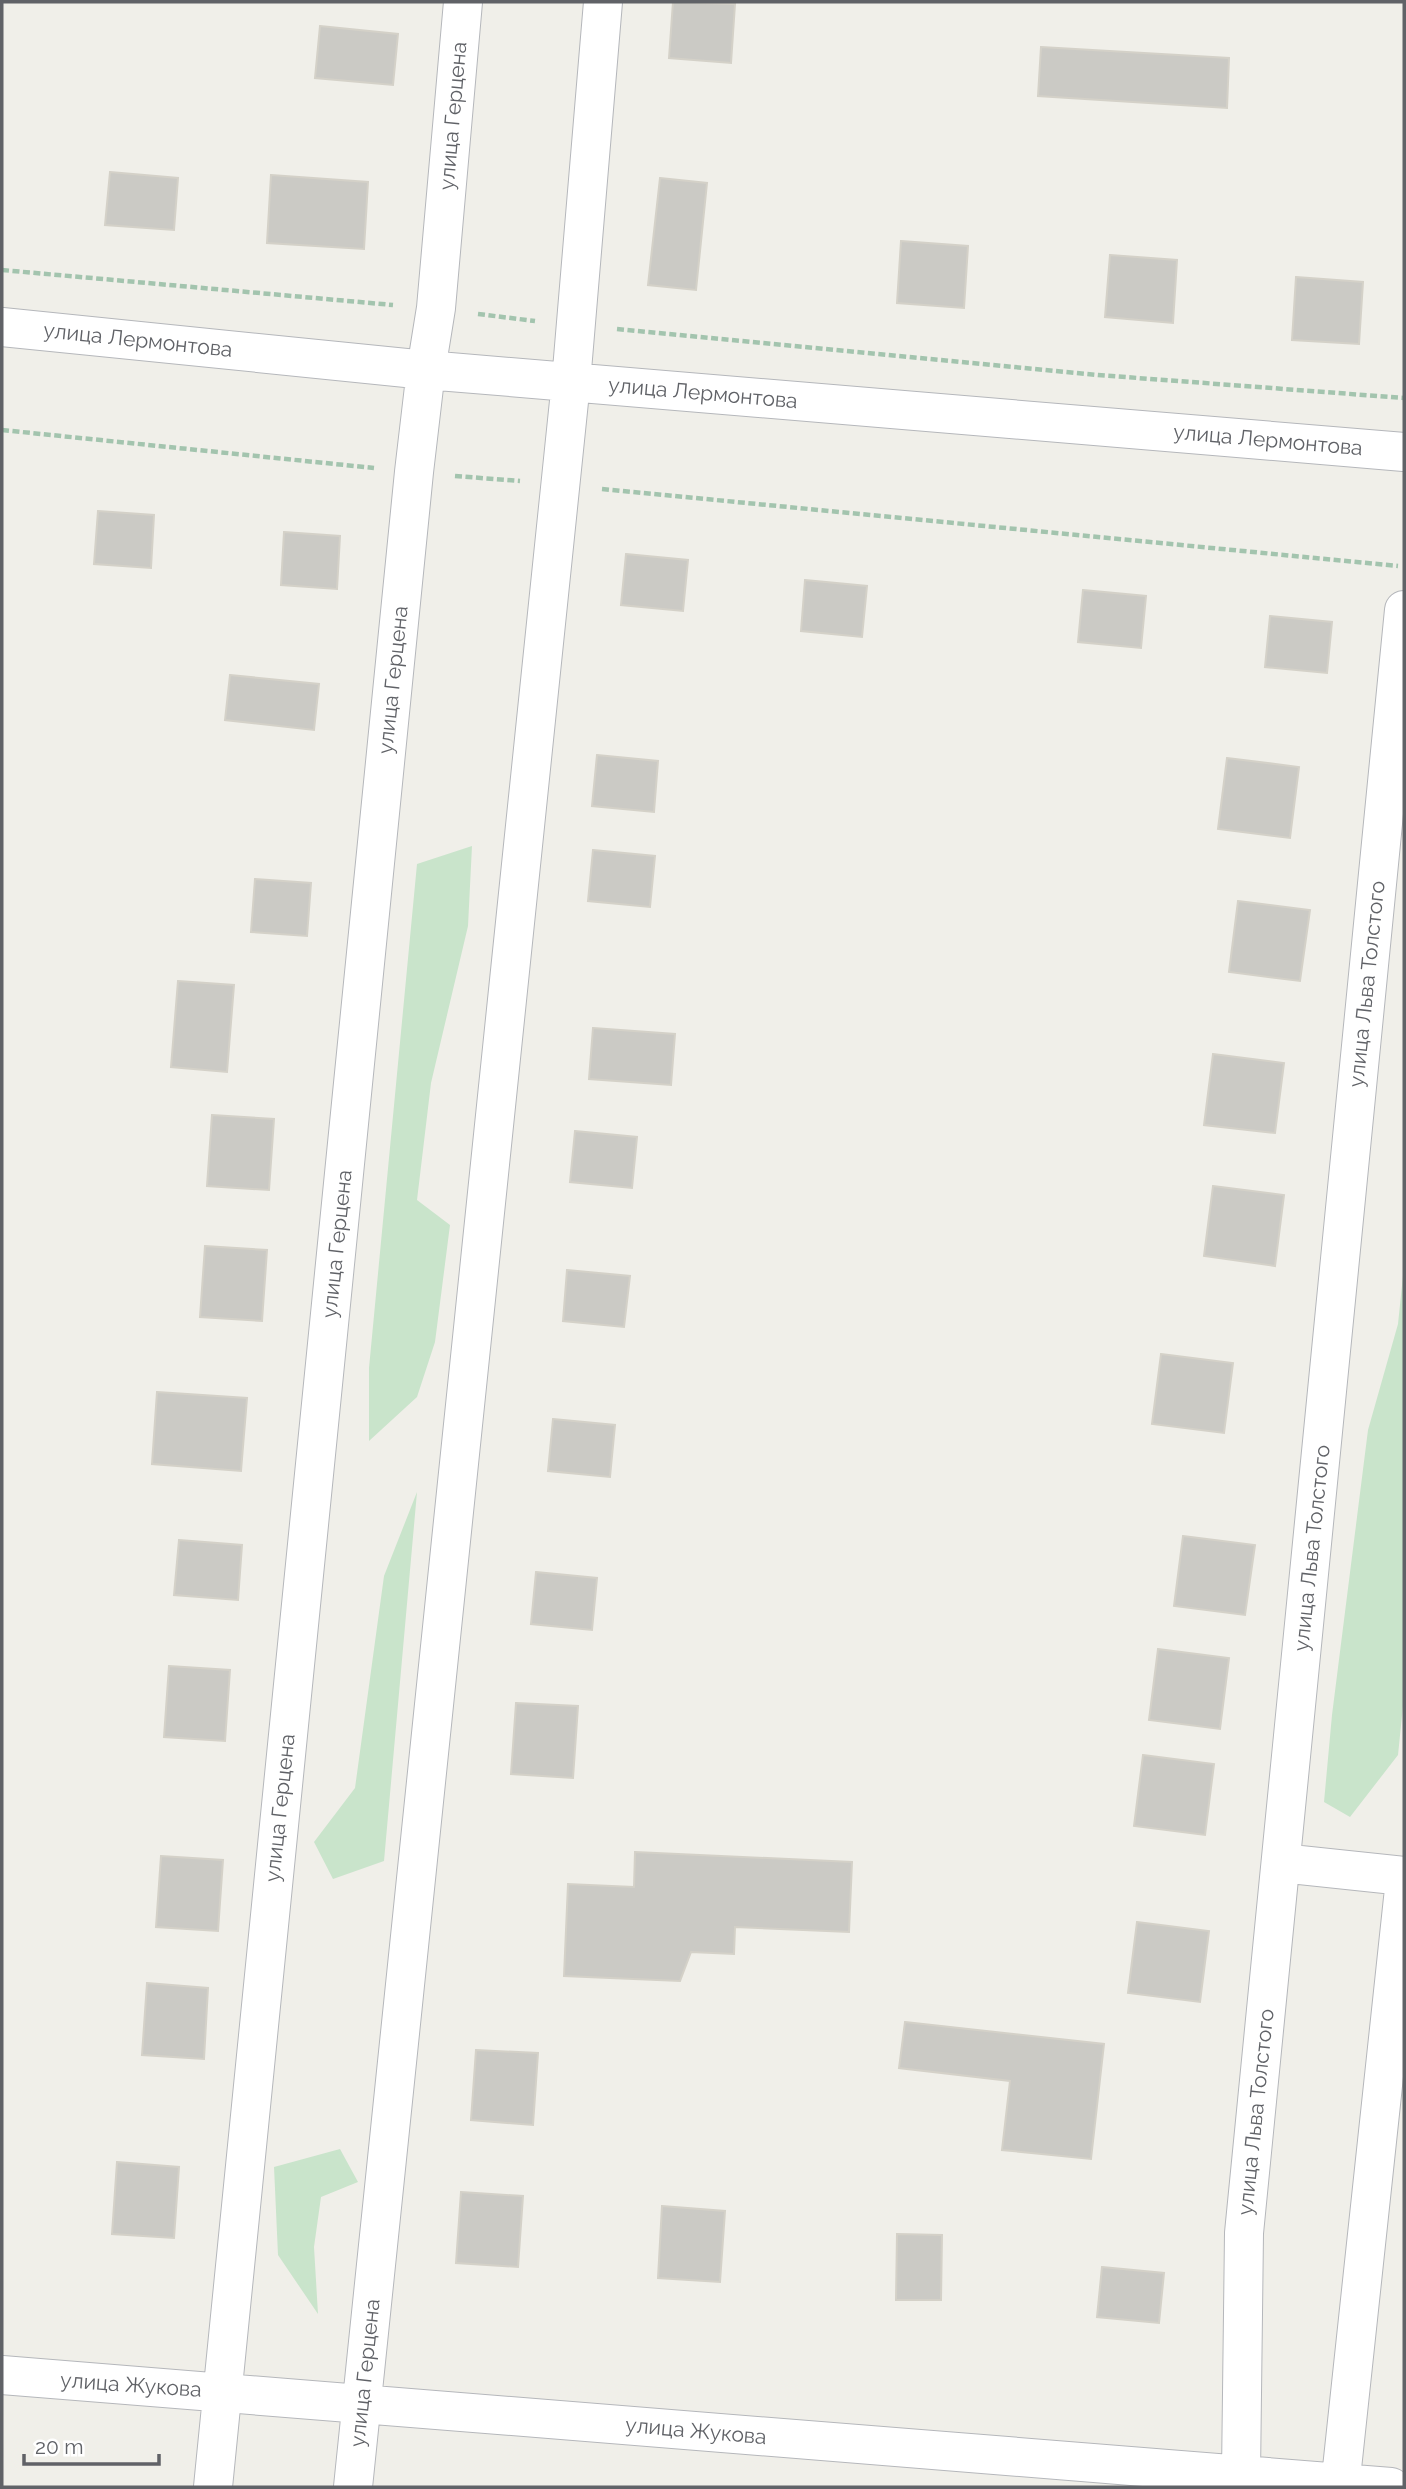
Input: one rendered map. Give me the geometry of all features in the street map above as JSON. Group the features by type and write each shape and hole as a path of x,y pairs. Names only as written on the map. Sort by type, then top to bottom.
{"street":[{"name":"улица Герцена","path":"213,2487 414,472 436,308 463,2"},
{"name":"улица Герцена","path":"353,2487 571,382 603,2"},
{"name":"улица Лермонтова","path":"2,327 426,370 1404,452"},
{"name":"улица Льва Толстого","path":"1239,2481 1244,2233 1404,610"},
{"path":"1281,1863 1404,1876"},
{"path":"1340,2485 1404,1889"},
{"name":"улица Жукова","path":"2,2375 1239,2481 1391,2487"}],"path":[{"path":"2,270 253,295 436,308 576,326 1098,375 1404,398"},
{"path":"2,430 1404,567"}],"green space":[{"path":"472,846 468,926 431,1083 417,1200 450,1225 435,1342 417,1397 369,1441 369,1368 417,864"},
{"path":"1404,1266 1404,1696 1398,1755 1350,1817 1324,1802 1332,1715 1368,1430 1398,1324"},
{"path":"417,1492 384,1861 333,1879 314,1842 355,1788 384,1576"},
{"path":"340,2149 358,2182 321,2197 314,2247 318,2314 278,2255 274,2167"}],"building":[{"path":"673,2 735,4 731,63 669,58"},
{"path":"320,26 398,34 393,85 315,78"},
{"path":"1041,47 1229,58 1227,108 1038,96"},
{"path":"110,172 178,178 174,230 105,225"},
{"path":"271,175 368,182 364,249 267,243"},
{"path":"660,178 707,183 696,290 648,285"},
{"path":"901,241 968,246 964,308 897,303"},
{"path":"1110,255 1177,260 1173,323 1105,317"},
{"path":"1296,277 1363,282 1359,344 1292,340"},
{"path":"98,511 154,515 151,568 94,564"},
{"path":"284,532 340,536 337,589 281,585"},
{"path":"626,554 688,560 683,611 621,605"},
{"path":"805,580 867,586 862,637 801,631"},
{"path":"1083,590 1146,596 1141,648 1078,642"},
{"path":"1270,616 1332,622 1327,673 1265,667"},
{"path":"230,675 319,684 314,730 225,720"},
{"path":"597,755 658,761 654,812 592,806"},
{"path":"1227,758 1299,767 1290,838 1218,829"},
{"path":"593,850 655,856 650,907 588,901"},
{"path":"255,879 311,883 307,936 251,932"},
{"path":"1238,901 1310,910 1300,981 1229,972"},
{"path":"178,981 234,985 227,1072 171,1067"},
{"path":"593,1028 675,1034 671,1085 589,1079"},
{"path":"1213,1054 1284,1063 1275,1133 1204,1125"},
{"path":"212,1115 274,1119 269,1190 207,1186"},
{"path":"575,1131 637,1137 632,1188 570,1182"},
{"path":"1213,1186 1284,1195 1275,1266 1204,1256"},
{"path":"205,1246 267,1250 262,1321 200,1317"},
{"path":"567,1270 630,1276 624,1327 563,1321"},
{"path":"1161,1354 1233,1363 1224,1433 1152,1424"},
{"path":"157,1392 247,1398 241,1471 152,1464"},
{"path":"553,1419 615,1425 610,1477 548,1471"},
{"path":"1183,1536 1255,1545 1245,1615 1174,1606"},
{"path":"179,1540 242,1545 238,1600 174,1595"},
{"path":"536,1572 597,1578 592,1630 531,1624"},
{"path":"1158,1649 1229,1658 1220,1729 1149,1720"},
{"path":"169,1666 230,1670 225,1741 164,1737"},
{"path":"516,1703 578,1706 573,1778 511,1774"},
{"path":"1143,1755 1214,1764 1205,1835 1134,1826"},
{"path":"635,1852 852,1862 849,1932 735,1927 734,1954 691,1952 680,1981 564,1976 568,1884 634,1887"},
{"path":"161,1856 223,1860 218,1931 156,1927"},
{"path":"1137,1922 1209,1931 1200,2002 1128,1993"},
{"path":"147,1983 208,1988 204,2059 142,2055"},
{"path":"905,2022 1104,2044 1091,2159 1002,2150 1010,2081 899,2068"},
{"path":"476,2050 538,2053 533,2125 471,2120"},
{"path":"117,2162 179,2167 174,2238 112,2234"},
{"path":"461,2192 523,2196 518,2267 456,2263"},
{"path":"662,2206 725,2211 720,2282 658,2278"},
{"path":"897,2234 942,2235 941,2300 896,2300"},
{"path":"1102,2267 1164,2273 1159,2323 1097,2317"}]}
